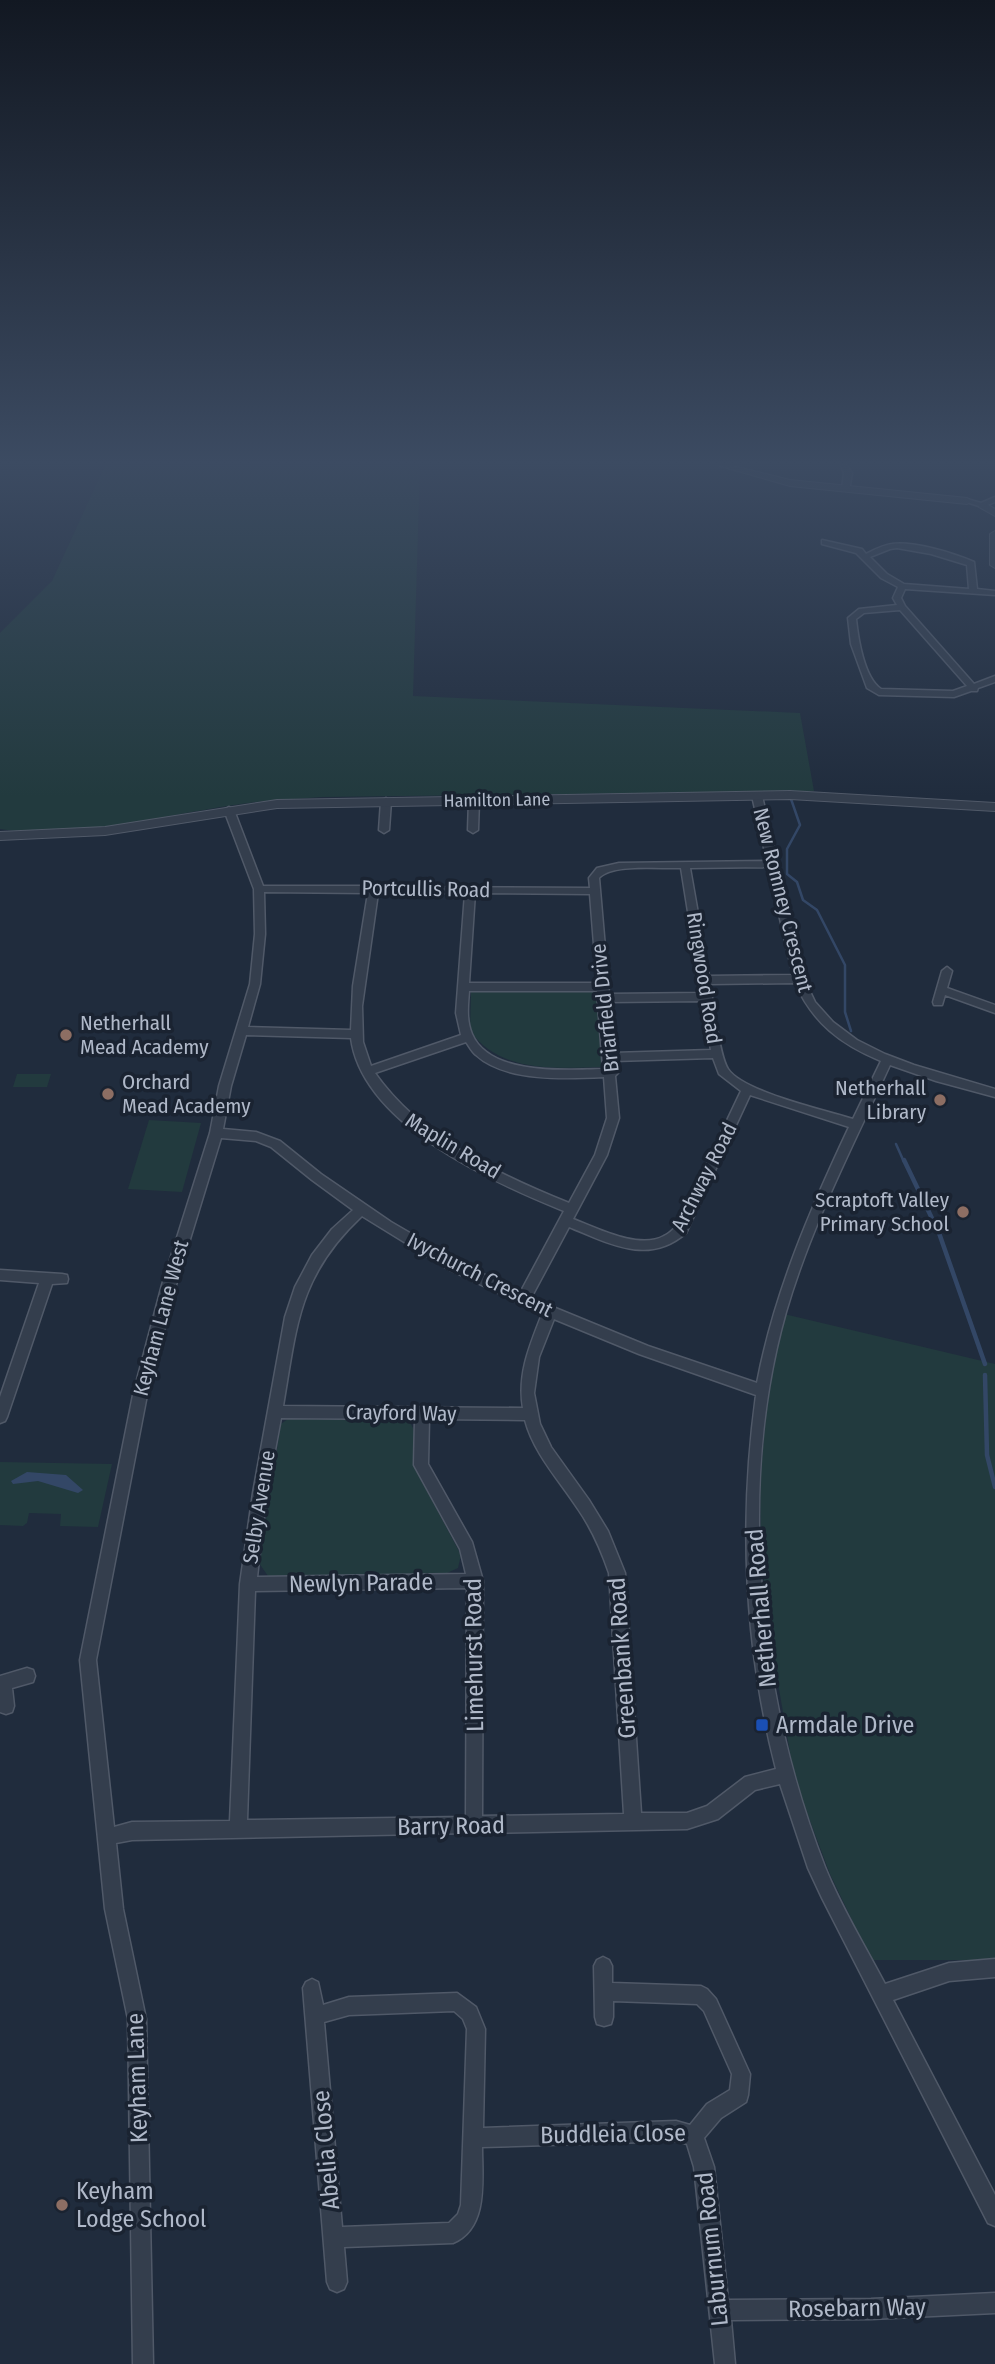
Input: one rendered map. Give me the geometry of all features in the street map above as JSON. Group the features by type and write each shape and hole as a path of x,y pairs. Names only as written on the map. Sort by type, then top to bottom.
{"street":[{"path":"885,576 902,586 995,593"},
{"path":"972,576 974,592"},
{"path":"902,586 897,598 902,607 974,689"},
{"path":"902,607 862,611 852,618 855,644 870,686 879,692 954,694 974,689 995,679"},
{"name":"New Romney Crescent","path":"757,796 799,979 806,999 825,1022 853,1043 887,1058 995,1092"},
{"name":"Hamilton Lane","path":"0,836 105,831 277,804 837,796 995,807"},
{"path":"473,830 474,800"},
{"path":"384,830 386,801"},
{"name":"Keyham Lane West","path":"106,1837 88,1660 139,1395 169,1284 216,1133 225,1086 255,984 260,934 260,888 229,810"},
{"path":"593,891 596,875 610,867 773,864"},
{"name":"Ringwood Road","path":"685,865 717,1054 727,1076 747,1090 857,1125"},
{"name":"Portcullis Road","path":"260,888 593,891"},
{"name":"Maplin Road","path":"374,888 356,1034 366,1072 391,1107 425,1133 569,1215"},
{"path":"470,890 462,1020 468,1037 486,1057 514,1069 536,1073 611,1073"},
{"name":"Briarfield Drive","path":"523,1300 610,1131 614,1105 593,891"},
{"path":"947,971 940,996 995,1009"},
{"path":"704,980 799,979"},
{"path":"464,987 707,997"},
{"path":"243,1031 356,1034"},
{"path":"366,1072 468,1037"},
{"path":"610,1057 717,1054"},
{"name":"Netherhall Road","path":"887,1058 789,1282 762,1391 754,1452 752,1547 771,1710 785,1775 818,1870 995,2216"},
{"name":"Archway Road","path":"569,1215 636,1245 658,1245 672,1239 682,1229 747,1090"},
{"name":"Ivychurch Crescent","path":"216,1133 250,1136 272,1142 360,1209 454,1265 523,1300 676,1363 762,1391"},
{"name":"Selby Avenue","path":"238,1828 248,1584 292,1317 302,1287 326,1246 360,1209"},
{"path":"0,1275 62,1279"},
{"path":"0,1417 47,1279"},
{"name":"Greenbank Road","path":"550,1312 529,1361 526,1382 528,1414 544,1447 602,1536 617,1573 633,1823"},
{"name":"Crayford Way","path":"275,1412 528,1414"},
{"name":"Limehurst Road","path":"422,1413 421,1465 467,1547 475,1581 474,1826"},
{"name":"Newlyn Parade","path":"248,1584 475,1581"},
{"path":"6,1706 2,1684 27,1676"},
{"name":"Barry Road","path":"106,1837 132,1831 695,1820 712,1812 751,1783 785,1775"},
{"name":"Keyham Lane","path":"106,1837 114,1909 137,2019 143,2364"},
{"path":"603,1966 604,2017"},
{"path":"881,1995 950,1970 995,1968"},
{"path":"312,1988 318,2063"},
{"name":"Buddleia Close","path":"474,2137 676,2130 694,2136 704,2120 735,2099 742,2090 741,2074 710,2004 695,1994 604,1992"},
{"path":"315,2016 349,2006 457,2002 464,2006 475,2029 474,2137"},
{"name":"Abelia Close","path":"318,2063 337,2282"},
{"name":"Laburnum Road","path":"694,2136 704,2167 724,2364"},
{"name":"Abelia Close","path":"334,2237 453,2233 460,2228 471,2205 474,2137"},
{"name":"Rosebarn Way","path":"719,2310 871,2309 995,2303"}],"green space":[{"path":"54,576 417,576 413,696 800,713 814,791 322,797 213,808 88,829 0,829 0,633"},
{"path":"597,990 604,1067 531,1066 514,1062 483,1045 470,1031 471,991"},
{"path":"17,1074 51,1074 47,1087 13,1087"},
{"path":"149,1120 201,1123 182,1192 128,1189"},
{"path":"784,1314 995,1364 995,1960 871,1960 830,1874 795,1781 771,1643 761,1553 760,1483 767,1400"},
{"path":"292,1416 404,1419 410,1423 415,1435 419,1476 461,1555 458,1568 445,1574 268,1576 259,1563 281,1424"},
{"path":"0,1462 112,1464 98,1527 60,1526 61,1514 29,1513 27,1523 23,1526 0,1525"}],"water":[{"path":"27,1472 66,1475 83,1490 78,1493 38,1481 13,1484 11,1481"}],"waterway":[{"path":"791,799 800,825 787,849 787,874 797,882 803,900 817,910 845,965 845,1012 851,1031"},
{"path":"896,1144 904,1162"},
{"path":"904,1160 939,1233 985,1364"},
{"path":"985,1375 987,1455 995,1487"}],"place":[{"name":"Netherhall Mead Academy","path":"66,1035"},
{"name":"Orchard Mead Academy","path":"108,1094"},
{"name":"Netherhall Library","path":"940,1100"},
{"name":"Scraptoft Valley Primary School","path":"963,1212"},
{"name":"Armdale Drive","path":"762,1725"},
{"name":"Keyham Lodge School","path":"62,2205"}]}
